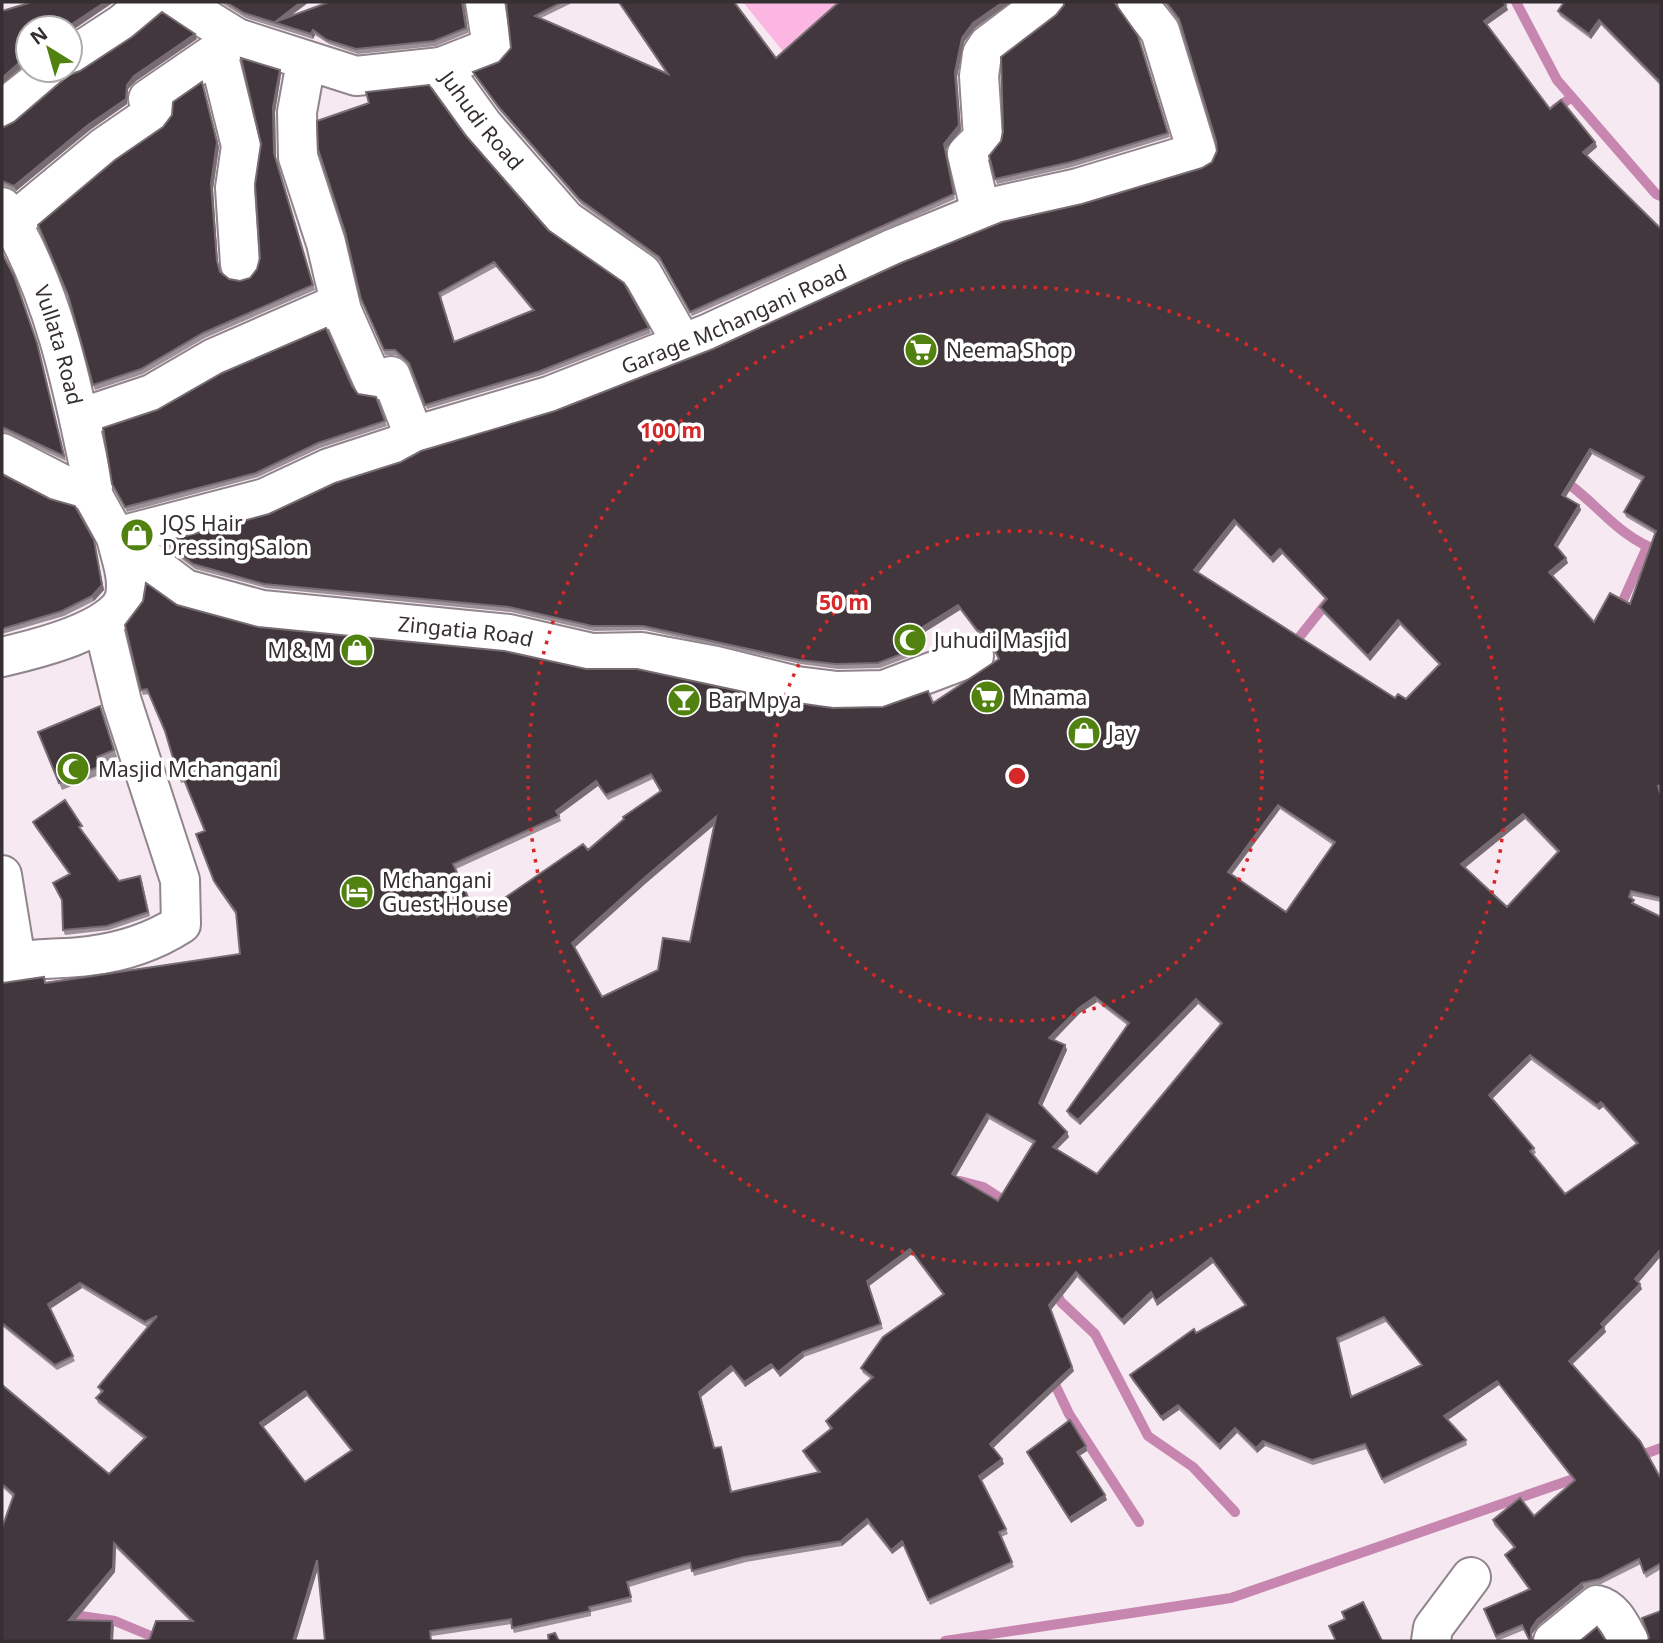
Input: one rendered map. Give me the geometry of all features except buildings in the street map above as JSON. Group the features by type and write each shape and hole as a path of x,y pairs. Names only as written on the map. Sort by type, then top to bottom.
{"street":[{"path":"84,49 122,24 148,2"},
{"name":"Juhudi Road","path":"179,2 227,45 356,76 441,67 484,125 566,220 642,273 682,343"},
{"path":"441,67 492,47 485,2"},
{"path":"981,213 967,153 982,138 979,62 988,45 1045,2"},
{"name":"Garage Mchangani Road","path":"116,537 265,498 329,468 396,446 414,436 549,396 682,343 894,248 981,213 1197,152 1160,31 1138,2"},
{"path":"7,215 152,114 154,110 148,99 227,45 242,154 235,188 240,264"},
{"path":"306,62 297,112 298,157 326,243 342,311 373,381 391,376 414,436"},
{"path":"2,110 34,84"},
{"name":"Vullata Road","path":"7,215 54,325 80,418 93,485 91,492"},
{"path":"80,418 152,394 214,358 333,306 342,311"},
{"path":"2,453 62,484 91,492"},
{"name":"Zingatia Road","path":"91,492 116,537 185,589 262,610 509,635 592,653 641,652 716,666 797,686 837,691 884,690 974,656"},
{"path":"2,657 103,624 125,598 126,577 116,537"},
{"path":"2,875 9,964 89,956 154,941 181,924 180,880 122,702 103,624"},
{"path":"1431,1641 1433,1628 1471,1577"},
{"path":"1553,1641 1597,1605 1605,1607 1616,1618 1629,1641"}],"shaded area":[{"path":"743,2 850,2 785,54"}],"waterway":[{"path":"1516,2 1557,80 1656,194 1661,196"},
{"path":"1555,109 1572,97"},
{"path":"1562,479 1631,537 1661,552"},
{"path":"1618,612 1647,547"},
{"path":"1293,645 1329,600"},
{"path":"957,1185 960,1181 983,1187 1011,1205"},
{"path":"1054,1289 1061,1302 1095,1334 1148,1436 1193,1467 1235,1512"},
{"path":"1051,1376 1069,1414 1139,1522"},
{"path":"1636,1457 1661,1448"},
{"path":"945,1641 1231,1598 1582,1476"},
{"path":"67,1614 115,1621 151,1636 154,1641"}],"place":[{"name":"Neema Shop","path":"921,350"},
{"name":"JQS Hair Dressing Salon","path":"137,535"},
{"name":"Juhudi Masjid","path":"910,640"},
{"name":"M & M","path":"357,650"},
{"name":"Mnama","path":"987,697"},
{"name":"Bar Mpya","path":"684,700"},
{"name":"Jay","path":"1084,733"},
{"name":"Masjid Mchangani","path":"73,769"},
{"name":"Mchangani Guest House","path":"357,892"}]}
